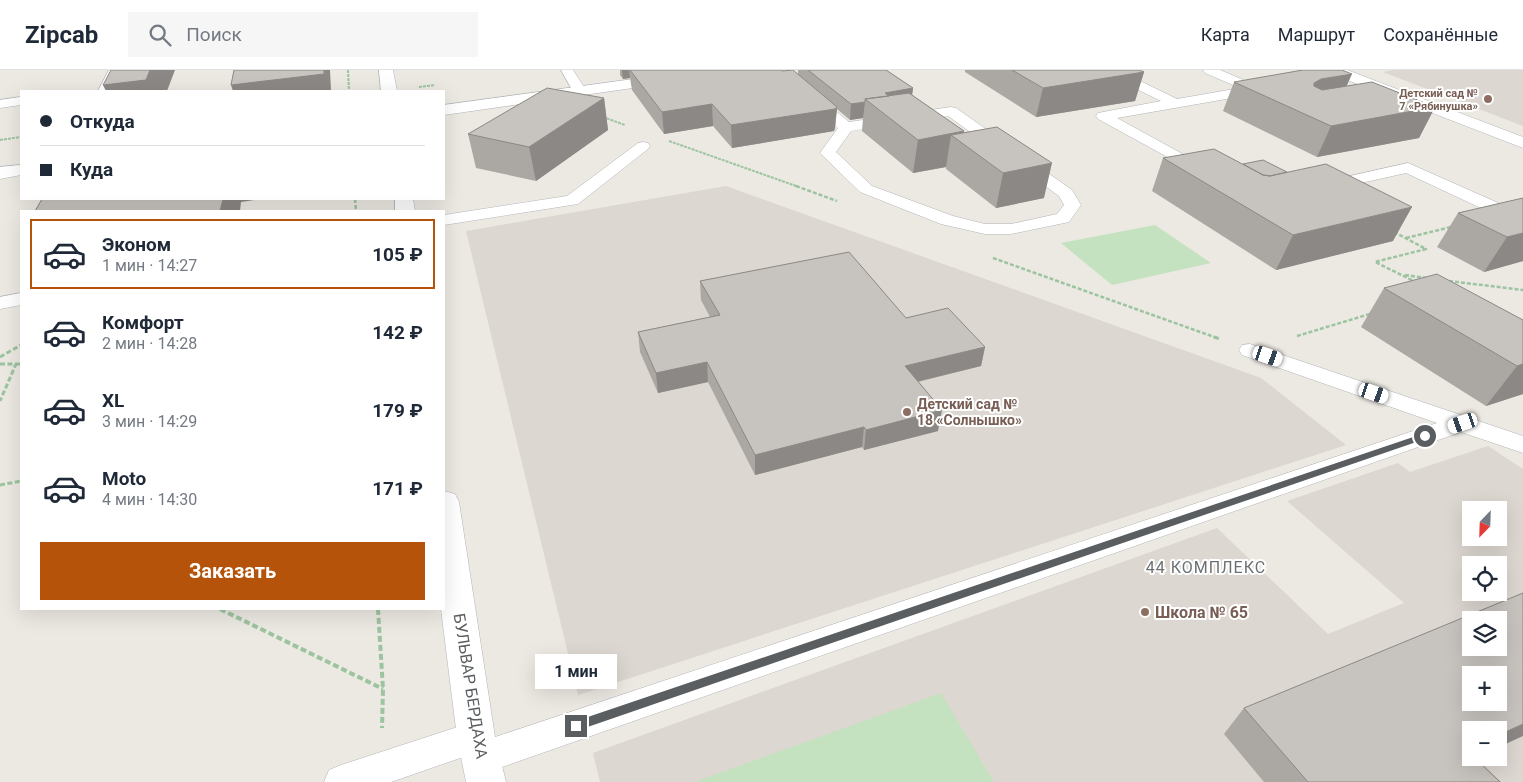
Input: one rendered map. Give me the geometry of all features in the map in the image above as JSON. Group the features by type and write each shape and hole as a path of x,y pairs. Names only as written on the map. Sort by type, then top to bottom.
{"street":[{"path":"386,70 389,90"},
{"path":"445,110 731,70"},
{"path":"1334,70 1523,143"},
{"path":"0,172 20,170"},
{"name":"БУЛЬВАР БЕРДАХА","path":"445,509 481,759"}],"lane":[{"path":"105,90 115,70"},
{"path":"567,70 579,90"},
{"path":"778,70 846,127 950,111 1066,194 1072,205 1064,218 1012,229 985,229 947,220 866,189 828,153 846,127"},
{"path":"1136,70 1114,74 1175,103"},
{"path":"1209,70 1255,90 1103,116 1214,178"},
{"path":"1375,102 1403,97"},
{"path":"0,104 20,101"},
{"path":"445,220 572,200 643,146"},
{"path":"1311,189 1408,168 1508,214"},
{"path":"1483,202 1507,197"},
{"path":"0,303 20,299"},
{"path":"1250,350 1523,445"},
{"path":"340,782 381,769 481,759 1463,423"}],"path":[{"path":"348,70 349,90"},
{"path":"0,140 20,137"},
{"path":"1406,238 1452,227"},
{"path":"1388,229 1426,249 1375,262 1417,282"},
{"path":"1402,275 1430,278"},
{"path":"1448,281 1523,290"},
{"path":"1250,350 1377,312"},
{"path":"0,356 20,346"},
{"path":"0,364 20,364"},
{"path":"0,401 16,364"},
{"path":"0,485 20,482"},
{"path":"222,610 383,689"},
{"path":"378,610 383,689 381,769"}],"shaded area":[{"name":"Детский сад № 7 «Рябинушка»","path":"1394,70 1523,70 1523,126 1383,72"},
{"name":"Детский сад № 18 «Солнышко»","path":"726,186 1261,378 1346,445 578,695 466,231"},
{"name":"Школа № 65","path":"1488,446 1523,469 1523,782 600,782 593,753 1217,528 1328,634 1404,603 1287,501 1398,463 1410,472"}],"green space":[{"path":"1155,225 1211,263 1112,285 1061,243"},
{"path":"941,693 994,782 695,782"}],"building":[{"path":"111,70 150,70 146,80 103,85"},
{"path":"234,70 324,70 324,74 231,85"},
{"path":"630,70 793,70 837,107 835,109 731,125 712,104 662,112"},
{"path":"808,70 886,70 913,88 885,93 889,96 865,99 865,102 851,104"},
{"path":"1012,70 1139,70 1144,72 1043,88"},
{"path":"1303,70 1342,70 1352,74 1321,79 1314,83 1314,86 1322,90 1372,82 1435,107 1331,126 1234,82"},
{"path":"547,88 604,98 529,147 468,134"},
{"path":"909,93 964,131 918,140 865,99"},
{"path":"997,127 1052,163 1003,173 951,135"},
{"path":"1214,149 1263,175 1270,176 1326,164 1412,207 1293,235 1163,158"},
{"path":"1263,160 1287,172 1270,176 1263,175 1243,164"},
{"path":"1523,198 1523,233 1507,237 1458,213"},
{"path":"41,200 223,200 220,210 36,210"},
{"path":"849,252 906,318 948,308 985,347 905,366 942,410 866,430 864,427 755,455 707,362 656,373 638,332 720,315 700,281"},
{"path":"1437,274 1523,320 1523,364 1517,366 1384,288"},
{"path":"1523,593 1523,724 1507,731 1507,721 1462,721 1462,766 1483,766 1500,782 1308,782 1244,708 1462,618 1462,656 1507,656 1507,611 1479,611"}],"place":[{"name":"Детский сад № 7 «Рябинушка»","path":"1488,99"},
{"name":"Детский сад № 18 «Солнышко»","path":"907,412"},
{"name":"Школа № 65","path":"1145,612"}],"district":[{"name":"44 КОМПЛЕКС","path":"1206,567"}],"route":[{"path":"576,726 1425,436"}]}
